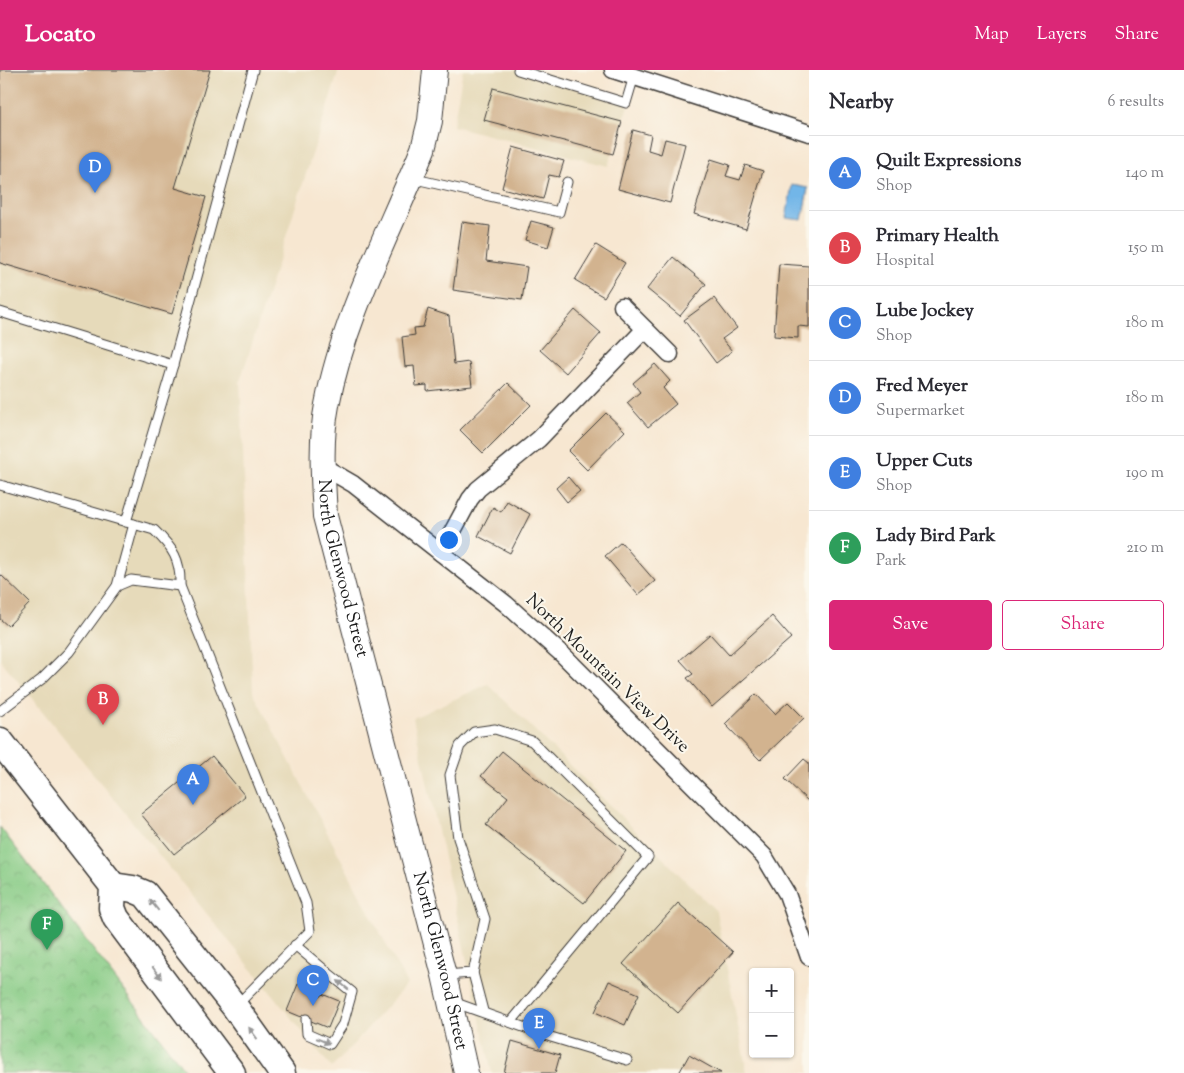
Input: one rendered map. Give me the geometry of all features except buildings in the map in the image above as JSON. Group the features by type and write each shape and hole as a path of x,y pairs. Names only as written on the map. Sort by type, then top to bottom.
{"main road":[{"name":"North Glenwood Street","path":"436,70 430,121 423,149 340,346 326,407 322,466 325,516 451,1001 466,1073"},
{"path":"0,741 113,886 112,908 116,918 232,1073"},
{"path":"113,886 132,889 145,894 235,1007 282,1073"}],"street":[{"path":"613,70 809,133"},
{"path":"622,306 670,354"},
{"path":"441,553 470,499 478,489 539,439 645,329"},
{"name":"North Mountain View Drive","path":"322,466 353,484 506,604 564,656 764,856 787,894 809,958"}],"lane":[{"path":"0,711 42,679 68,652 118,586 130,523 253,70"},
{"path":"518,70 626,103 634,76"},
{"path":"411,178 559,212 566,182"},
{"path":"0,312 172,365"},
{"path":"0,485 154,530 171,546 181,571 180,586 306,903 310,931 235,1007"},
{"path":"118,586 131,580 180,586"},
{"path":"483,1011 473,973 485,920 458,838 450,775 460,746 474,732 495,729 532,741 648,857 511,1022"},
{"path":"295,945 352,992 343,1024 330,1044 307,1034 306,1019"},
{"path":"317,992 327,972"},
{"path":"444,975 473,973"},
{"path":"451,1001 551,1037 627,1060"}],"shaded area":[{"path":"0,70 339,70 240,381 253,692 407,984 332,1068 0,659"},
{"path":"463,70 531,70 630,99 608,166 453,126"},
{"path":"488,684 716,911 747,1073 492,1073 413,718"}],"green space":[{"path":"0,827 187,1073 0,1073"}],"water":[{"path":"792,185 808,188 802,220 786,218"}],"place":[{"name":"Fred Meyer","path":"95,193"},
{"name":"Primary Health","path":"103,725"},
{"name":"Quilt Expressions","path":"193,805"},
{"name":"Lady Bird Park","path":"47,950"},
{"name":"Lube Jockey","path":"313,1006"},
{"name":"Upper Cuts","path":"539,1049"}]}
